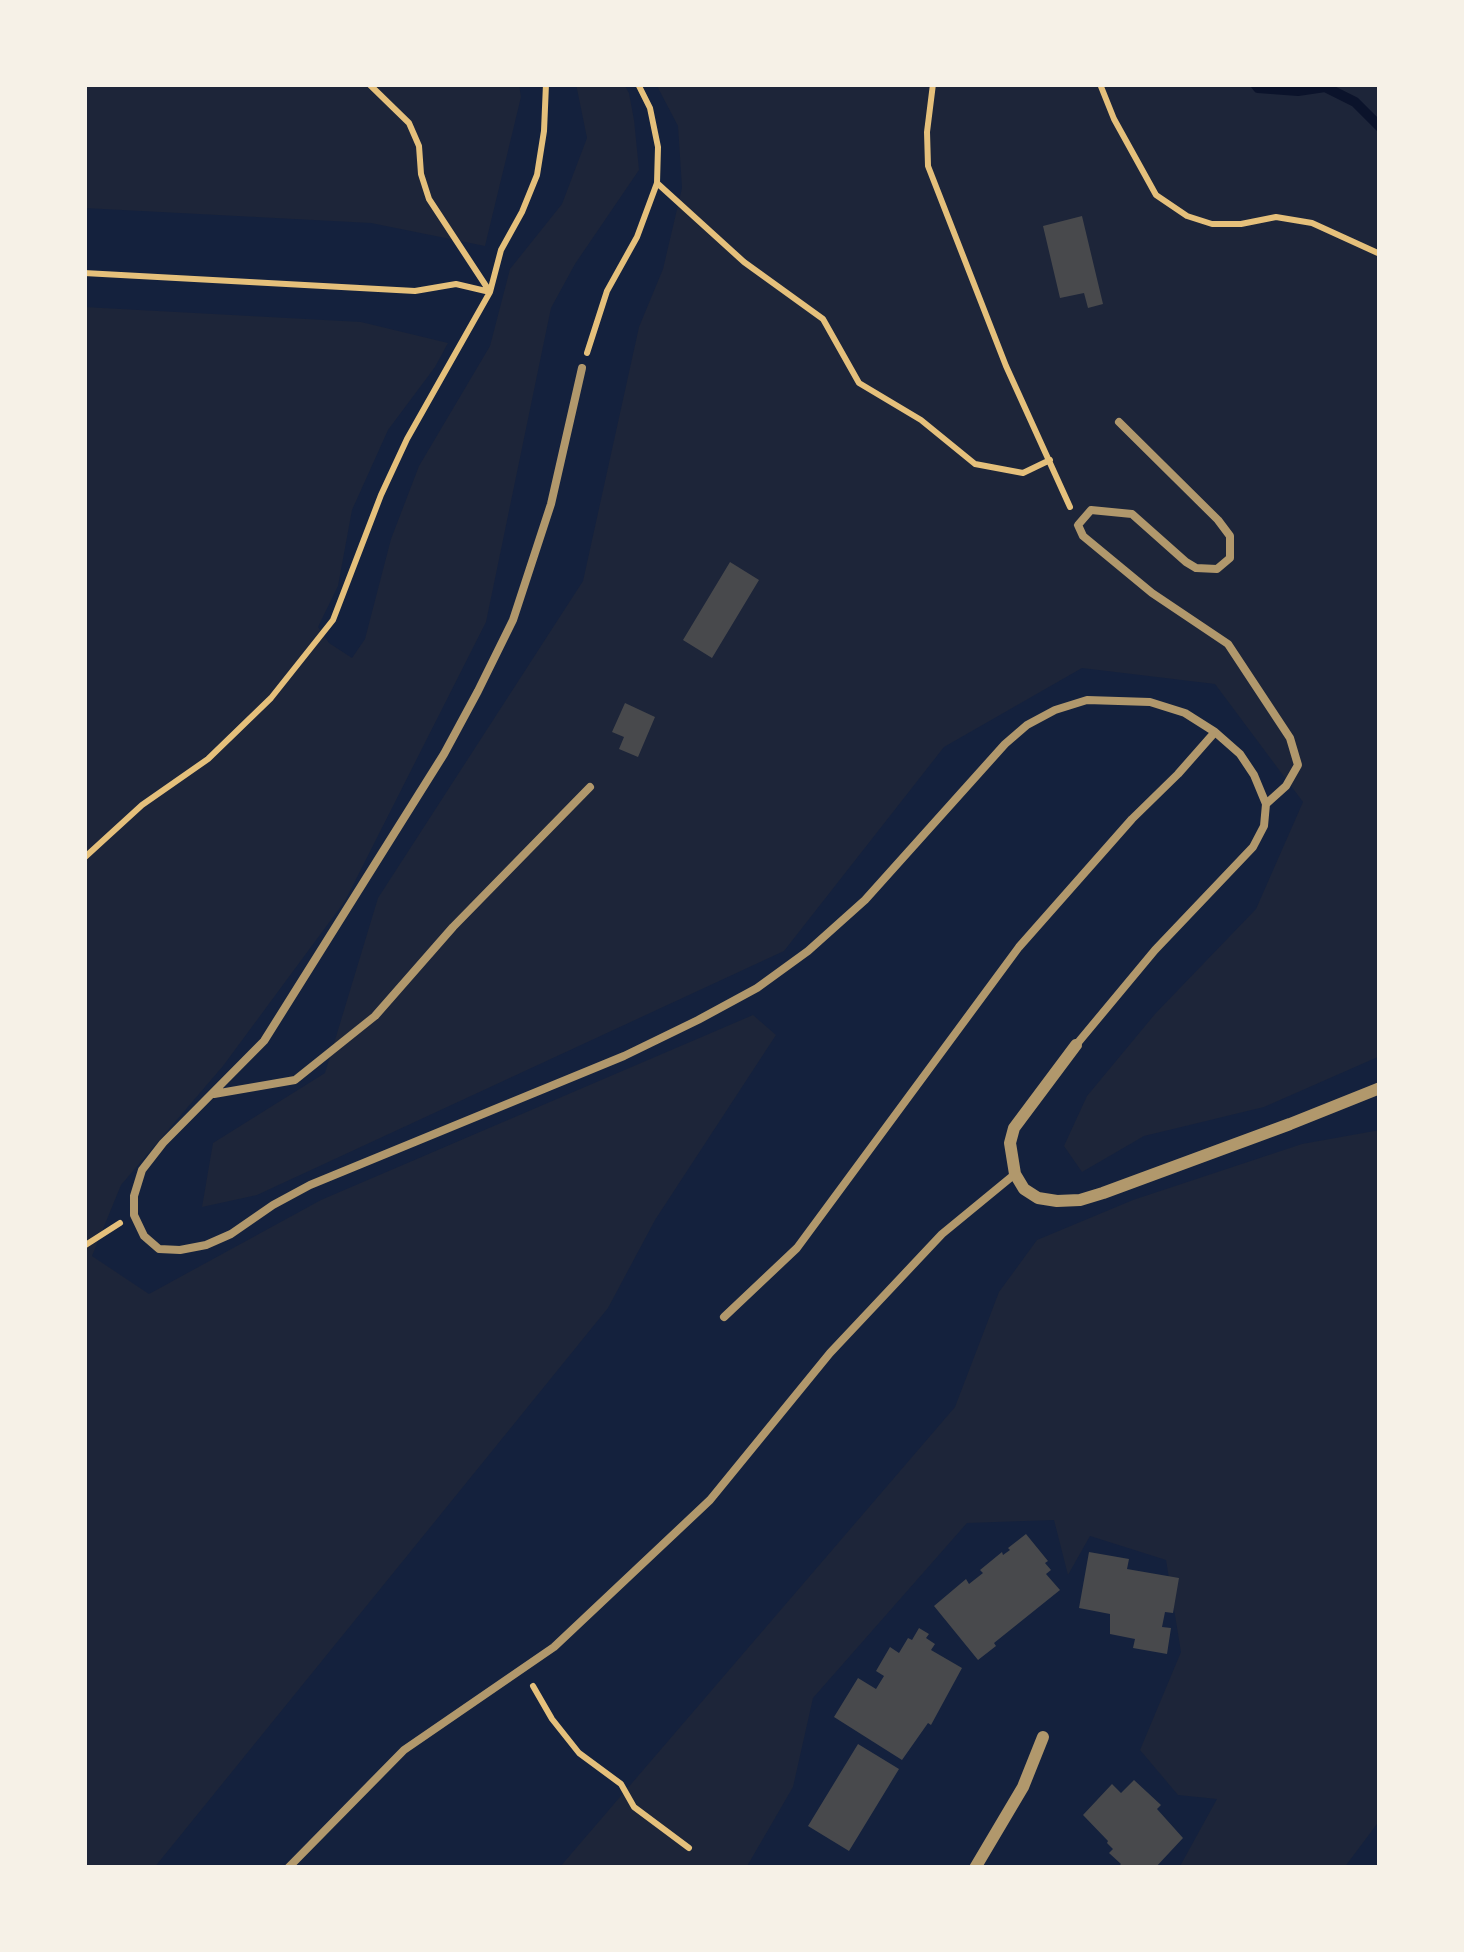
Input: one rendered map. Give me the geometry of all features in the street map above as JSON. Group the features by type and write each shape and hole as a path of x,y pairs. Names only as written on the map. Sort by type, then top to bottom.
{"street":[{"path":"1076,1045 1014,1128 1010,1143 1015,1174 1024,1189 1057,1202 1080,1200 1380,1088"},
{"path":"976,1868 1022,1787 1043,1737"}],"lane":[{"path":"582,368 550,504 514,620 444,754 264,1041 142,1170 134,1215 144,1236 159,1249 206,1245 310,1185 624,1056 757,988 865,901 1004,744 1027,725 1087,700 1150,702 1185,713 1240,754 1266,804 1264,826 1253,847 1155,950 1076,1045"},
{"path":"1119,422 1218,520 1230,536 1230,558 1217,569 1196,568 1132,514 1091,510 1078,525 1083,536 1152,593 1228,644 1290,738 1298,765 1286,786 1266,804"},
{"path":"724,1317 797,1248 1019,947 1215,732"},
{"path":"213,1094 296,1080 375,1016 453,927 590,787"},
{"path":"288,1868 404,1750 554,1647 710,1500 846,1336 942,1234 1015,1174"}],"path":[{"path":"369,84 409,123 429,199 490,292"},
{"path":"84,858 142,806 208,759 271,698 333,620 381,495 490,292 501,250 537,175 546,84"},
{"path":"582,368 607,291 637,237 657,183 658,147 650,108 638,84"},
{"path":"934,84 928,166 1006,366 1078,525"},
{"path":"1100,84 1156,195 1186,216 1212,224 1276,218 1312,223 1380,254"},
{"path":"657,183 744,262 823,319 859,383 921,420 975,464 1022,472 1050,460"},
{"path":"84,273 415,291 456,284 490,292"},
{"path":"84,1246 134,1215"},
{"path":"527,1665 538,1697 579,1753 621,1784 634,1807 689,1848"}],"shaded area":[{"path":"84,84 519,84 521,97 485,246 371,223 84,208"},
{"path":"576,84 624,84 634,120 639,170 551,308 486,622 345,901 223,1066 121,1185 92,1256 149,1294 321,1200 753,1015 776,1035 655,1220 608,1308 154,1868 84,1868 84,307 361,322 448,343 388,430 352,510 338,586 318,627 329,643 352,658 365,639 391,539 419,466 490,346 510,269 562,204 587,138"},
{"path":"656,84 1380,84 1380,1056 1264,1107 1144,1136 1082,1172 1064,1146 1087,1096 1155,1014 1256,909 1303,802 1215,684 1082,668 944,747 784,951 257,1195 202,1207 213,1143 325,1073 378,898 583,581 639,327 663,269 682,188 678,126"},
{"path":"1380,1130 1380,1820 1344,1868 1179,1868 1217,1799 1178,1795 1140,1750 1181,1652 1166,1560 1090,1536 1068,1575 1054,1520 967,1523 813,1698 793,1787 746,1868 559,1868 955,1407 999,1292 1037,1240 1133,1200 1302,1144"}],"building":[{"path":"1082,216 1103,304 1088,308 1084,293 1060,298 1043,226"},
{"path":"730,562 759,580 712,658 683,640"},
{"path":"625,703 655,717 638,757 619,749 624,737 612,732"},
{"path":"1026,1534 1048,1561 1051,1570 1046,1574 1060,1590 978,1660 934,1606 966,1579 969,1584"},
{"path":"1089,1552 1129,1559 1127,1569 1179,1578 1173,1613 1165,1612 1162,1627 1171,1628 1167,1654 1133,1648 1135,1639 1110,1634 1110,1614 1079,1608"},
{"path":"919,1628 935,1644 931,1650 962,1668 931,1725 902,1760 834,1717 858,1678 876,1689 884,1676 876,1671 890,1647 899,1653"},
{"path":"858,1744 899,1769 849,1851 808,1826"},
{"path":"1134,1780 1161,1805 1157,1809 1183,1838 1155,1868 1117,1868 1121,1864 1109,1853 1113,1849 1108,1841 1083,1815 1112,1784 1121,1793"}],"waterway":[{"path":"1255,84 1298,91 1325,87 1355,102 1380,127"}]}
